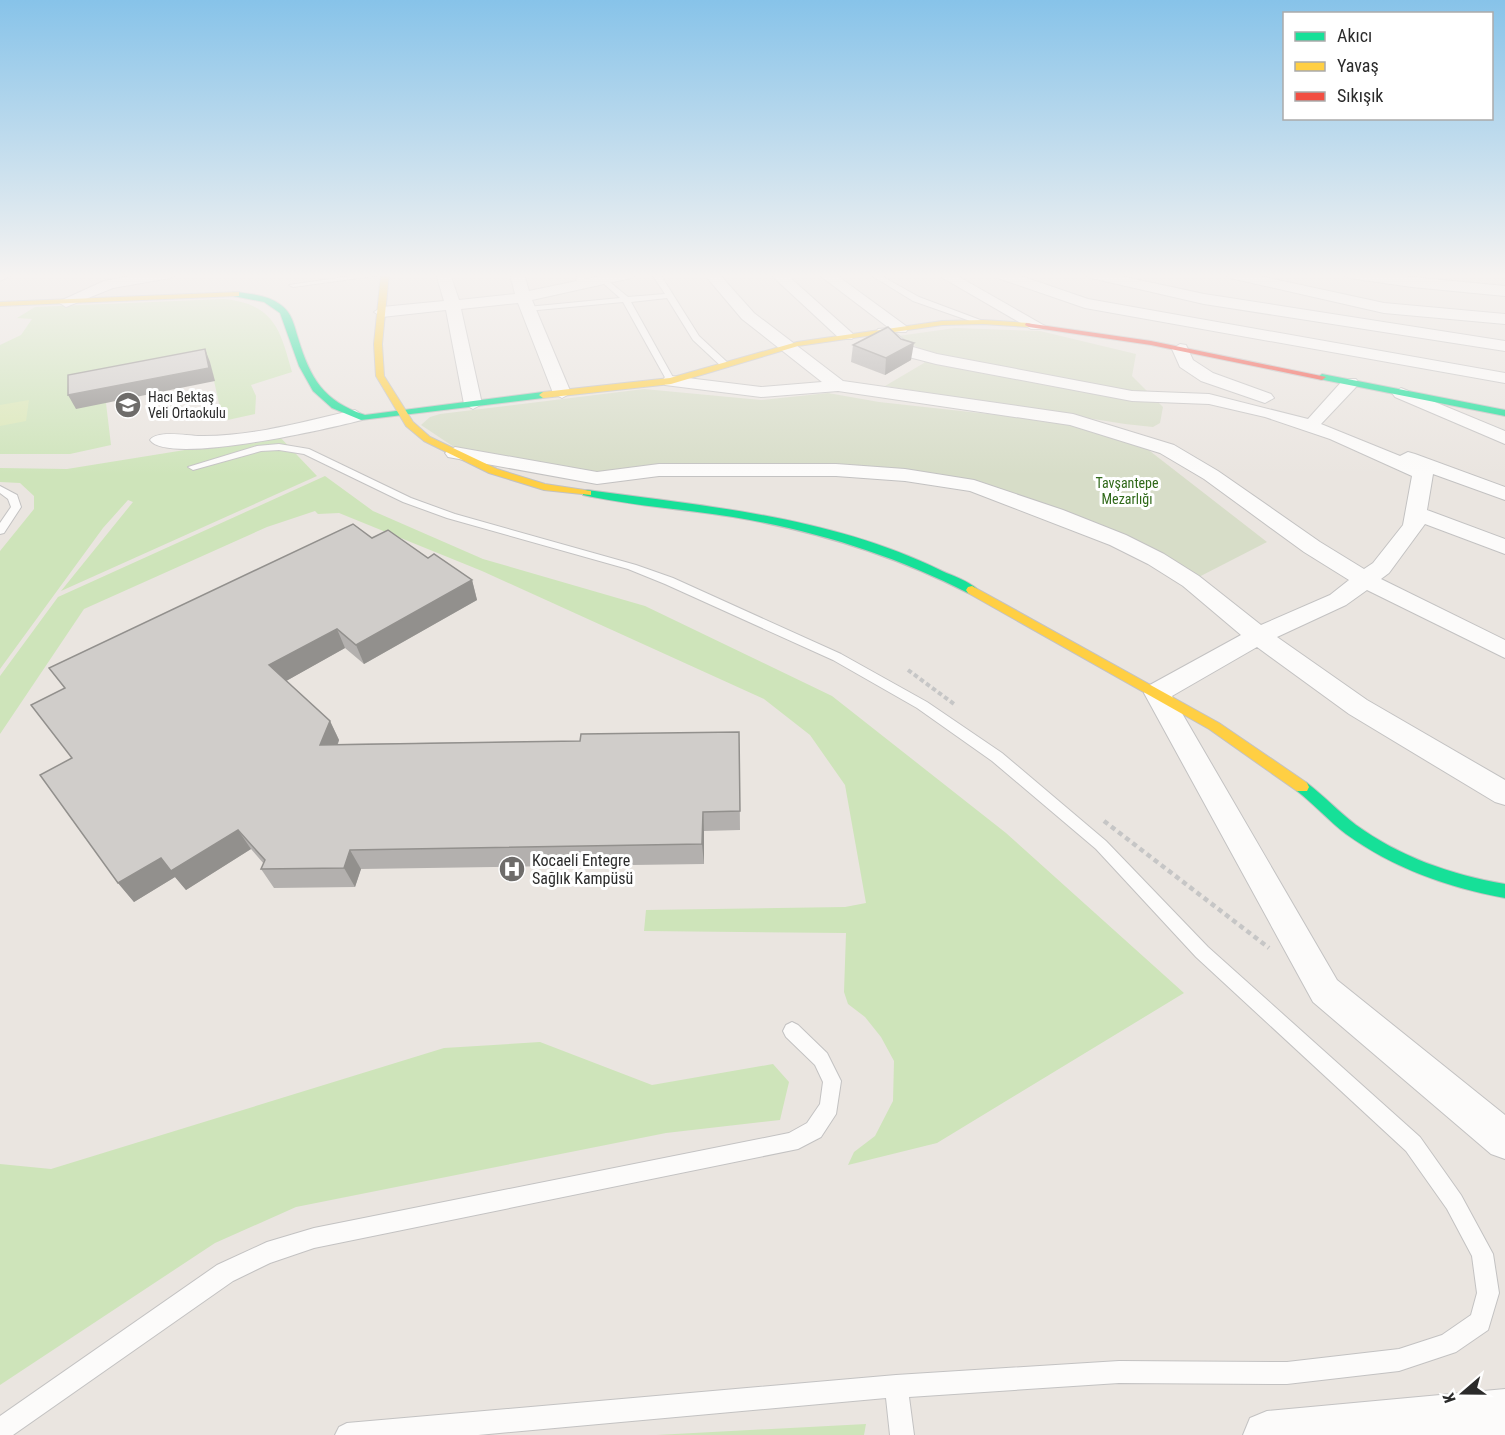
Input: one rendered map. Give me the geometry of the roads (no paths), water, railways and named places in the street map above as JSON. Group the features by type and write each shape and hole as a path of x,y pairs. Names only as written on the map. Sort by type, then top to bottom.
{"street":[{"path":"295,341 312,388 335,408 355,416 370,418 671,381 785,347 818,341"},
{"path":"381,341 379,370 383,382 393,394 403,414 415,431 454,453 493,471 544,487 743,515 837,535 934,569 1157,693 1248,748 1313,795 1355,832 1406,860 1474,886 1505,891"},
{"path":"460,341 473,404"},
{"path":"541,341 562,393"},
{"path":"778,341 838,386"},
{"path":"900,341 907,351 936,359 1058,380 1132,396 1209,399 1270,413 1337,435 1423,469 1505,494"},
{"path":"1131,341 1505,413"},
{"path":"1200,353 1203,341"},
{"path":"1297,341 1505,378"},
{"path":"1472,341 1505,346"},
{"path":"1180,349 1186,363 1207,377 1317,419 1423,469"},
{"path":"671,381 761,396 838,386 1073,420 1167,449 1211,475 1312,547 1365,580 1505,650"},
{"path":"1317,419 1350,383"},
{"path":"1401,393 1505,438"},
{"path":"1438,400 1480,422 1505,428"},
{"path":"160,440 182,443 217,442 355,416"},
{"path":"454,453 597,478 659,470 836,470 905,475 974,486 1087,527 1156,559 1191,581 1258,636 1358,707 1505,794"},
{"path":"1157,693 1258,636 1338,600 1381,568 1414,526 1423,469"},
{"path":"1416,513 1505,547"},
{"path":"1157,693 1325,991 1503,1142"},
{"path":"1267,1435 1505,1412"}],"lane":[{"path":"649,341 671,381"},
{"path":"699,341 725,365"},
{"path":"194,467 260,448 279,447 306,451 407,500 440,512 632,567 669,581 837,657 922,705 997,757 1101,845 1202,952 1413,1144 1454,1202 1482,1254 1488,1293 1480,1322 1448,1344 1399,1360 1287,1373 1119,1372 896,1386 347,1435"},
{"path":"0,489 13,497 16,507 0,531"},
{"path":"0,1430 225,1273 267,1252 314,1238 792,1142 813,1130 829,1107 832,1081 821,1059 792,1031"},
{"path":"896,1386 902,1435"}],"place":[{"name":"Hacı Bektaş Veli Ortaokulu","path":"128,405"},
{"name":"Kocaeli Entegre Sağlık Kampüsü","path":"512,869"}],"park label":[{"name":"Tavşantepe Mezarlığı","path":"1127,492"}]}
